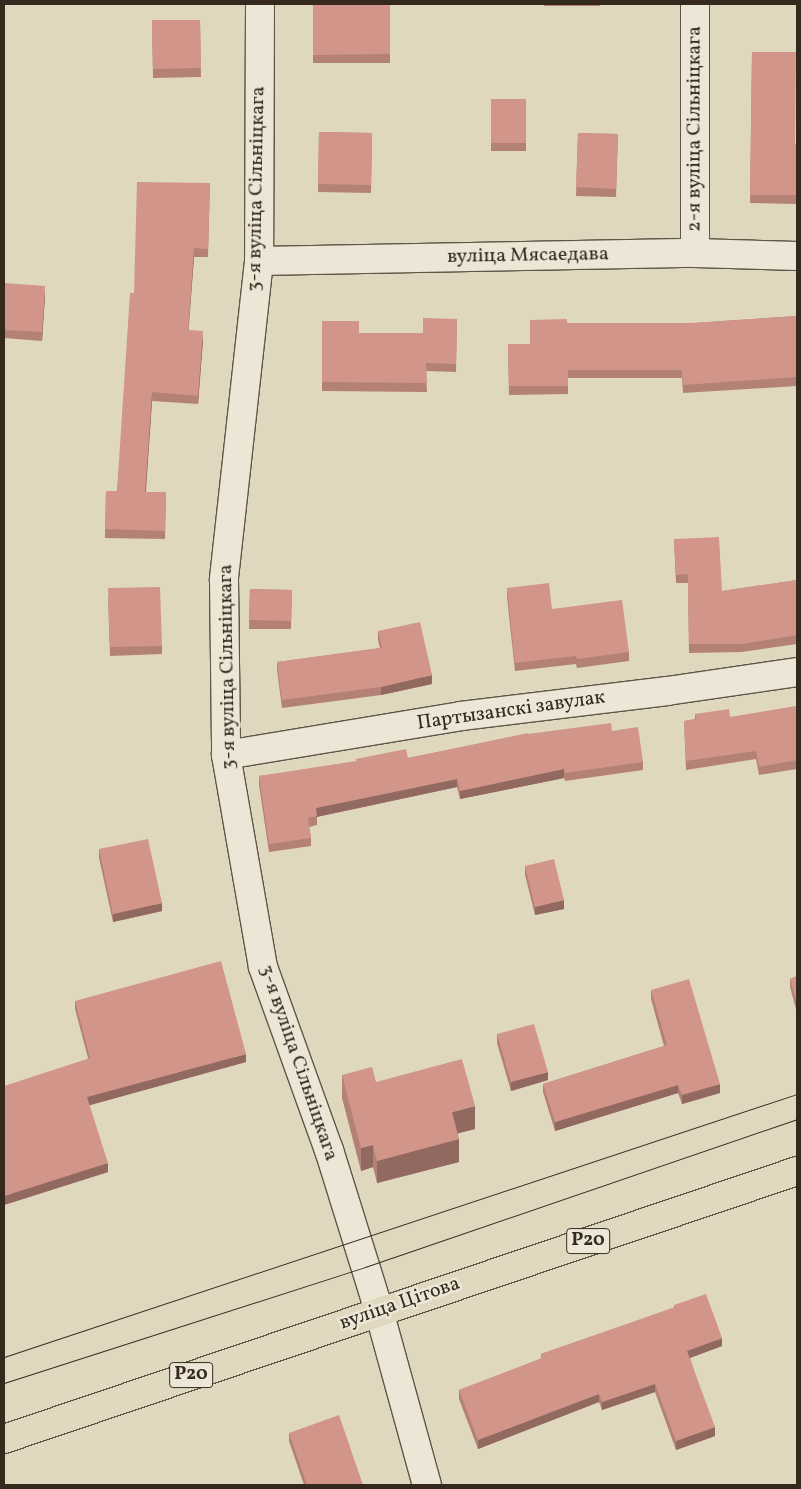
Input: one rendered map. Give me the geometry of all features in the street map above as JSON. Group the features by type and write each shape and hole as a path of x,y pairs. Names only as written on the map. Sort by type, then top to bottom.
{"main road":[{"name":"вуліца Цітова","path":"4,1439 797,1171"}],"street":[{"name":"3-я вуліца Сільніцкага","path":"260,4 259,261 224,580 226,755 263,967 329,1150 379,1311 427,1485"},
{"name":"2-я вуліца Сільніцкага","path":"695,4 695,253"},
{"name":"вуліца Мясаедава","path":"259,261 695,253 797,256"},
{"name":"Партызанскі завулак","path":"226,755 461,716 667,691 797,672"}],"building":[{"path":"313,4 390,4 390,54 313,55"},
{"path":"152,20 200,20 201,68 153,69"},
{"path":"752,52 796,52 795,144 797,144 797,195 750,195"},
{"path":"491,99 526,99 526,143 491,143"},
{"path":"319,132 372,133 371,185 318,184"},
{"path":"578,133 618,134 616,189 576,187"},
{"path":"137,182 210,183 208,249 194,248 188,330 203,331 198,396 152,392 145,492 166,492 165,531 105,529 106,491 117,491 130,293 134,293"},
{"path":"4,283 45,286 42,332 4,330"},
{"path":"797,316 797,377 683,385 682,370 568,370 568,386 509,386 508,344 530,344 530,320 567,319 567,323 693,323"},
{"path":"423,318 457,319 456,364 426,363 427,383 322,382 322,321 359,321 359,333 423,333"},
{"path":"719,537 722,591 797,580 797,635 742,644 689,644 688,574 676,575 674,539"},
{"path":"549,583 552,609 622,600 629,652 577,659 576,656 515,663 507,588"},
{"path":"160,587 162,646 110,647 108,588"},
{"path":"250,589 292,590 291,621 249,620"},
{"path":"420,622 432,675 381,687 282,700 277,662 382,648 378,631"},
{"path":"796,706 797,760 759,767 756,751 686,761 684,721 696,719 695,714 729,709 730,717"},
{"path":"611,723 612,731 638,727 643,762 565,773 564,769 460,791 457,779 316,808 317,816 308,818 311,838 269,844 259,776 356,761 356,759 406,749 408,758 528,733"},
{"path":"148,839 162,903 113,914 99,849"},
{"path":"554,859 564,900 535,907 525,866"},
{"path":"221,961 246,1054 87,1097 108,1163 4,1196 4,1086 90,1058 75,1001"},
{"path":"797,976 797,1004 790,979"},
{"path":"689,979 720,1084 682,1095 678,1085 555,1122 543,1084 667,1045 651,990"},
{"path":"534,1024 548,1072 511,1082 497,1034"},
{"path":"462,1059 475,1106 452,1112 459,1139 377,1161 373,1145 361,1148 342,1075 372,1067 376,1082"},
{"path":"706,1294 722,1338 687,1351 715,1427 676,1441 655,1384 602,1402 599,1394 478,1440 459,1390 542,1358 541,1354 675,1307 674,1305"},
{"path":"339,1415 363,1485 307,1485 289,1433"}],"tram line":[{"path":"4,1357 797,1094"},
{"path":"4,1383 365,1267 797,1119"}]}
